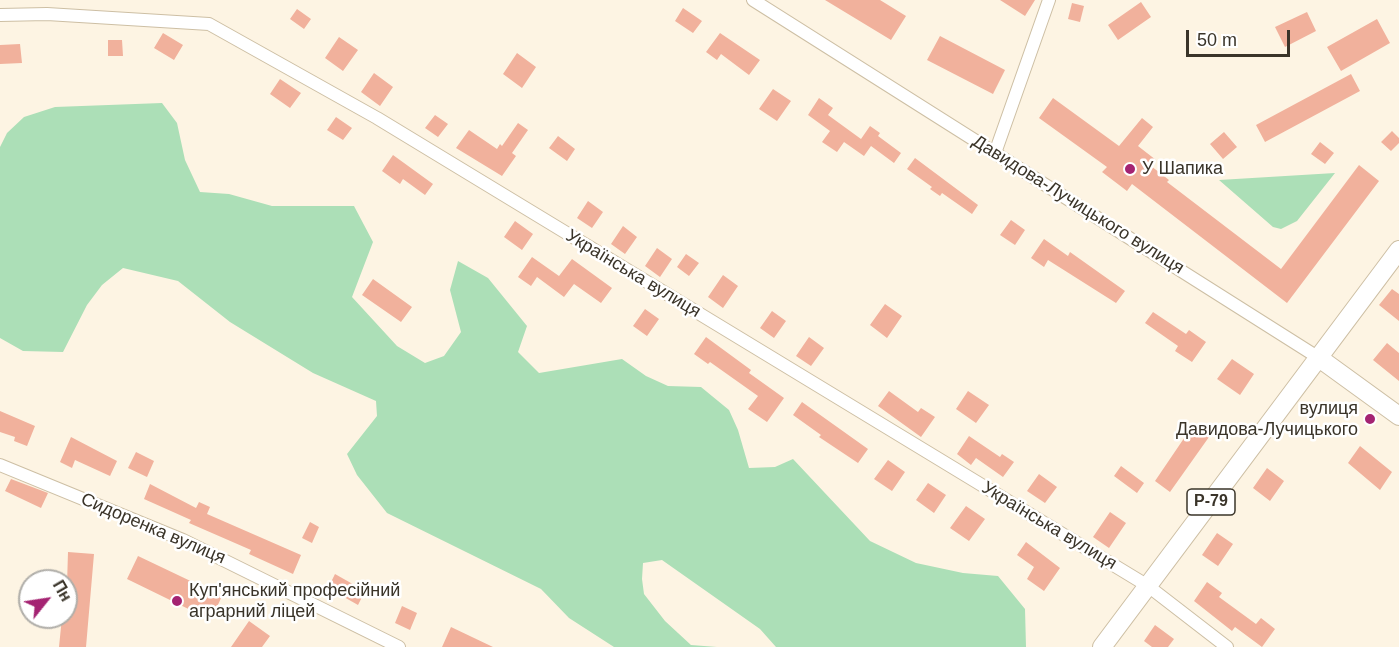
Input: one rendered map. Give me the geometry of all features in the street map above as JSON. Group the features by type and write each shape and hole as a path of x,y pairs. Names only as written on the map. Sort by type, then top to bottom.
{"main road":[{"name":"Р-79","path":"1102,647 1399,249"},
{"name":"Давидова-Лучицького вулиця","path":"1319,358 1399,416"}],"street":[{"name":"Давидова-Лучицького вулиця","path":"753,0 1319,358"},
{"path":"995,153 1049,0"},
{"name":"Українська вулиця","path":"0,15 47,14 209,24 377,118 1148,586 1227,647"},
{"name":"Сидоренка вулиця","path":"0,465 183,540 399,647"}],"green space":[{"path":"162,103 177,123 185,160 200,192 229,194 272,206 354,206 373,242 352,297 397,346 425,363 444,356 461,332 450,290 458,261 488,278 527,326 518,352 539,373 622,359 646,376 668,386 701,387 729,410 738,430 749,468 775,467 793,459 870,541 916,563 963,573 998,576 1025,609 1026,647 776,647 760,629 662,560 643,563 644,594 665,621 691,645 717,647 614,647 569,618 541,589 387,513 357,475 347,454 377,416 376,401 313,373 230,322 178,281 123,268 102,285 87,305 63,352 23,351 0,338 0,147 7,133 24,117 55,107"},
{"path":"1335,173 1297,221 1281,229 1273,227 1219,180"}],"building":[{"path":"825,0 880,0 906,16 891,40"},
{"path":"1000,0 1035,0 1025,16"},
{"path":"1141,2 1151,17 1118,40 1108,25"},
{"path":"1072,3 1084,6 1080,22 1068,19"},
{"path":"683,8 702,21 693,33 675,21"},
{"path":"297,9 311,19 304,29 290,19"},
{"path":"1307,12 1316,31 1285,47 1275,27"},
{"path":"1377,19 1390,43 1341,71 1327,47"},
{"path":"163,33 183,45 174,60 154,48"},
{"path":"720,33 760,60 749,75 721,54 717,60 706,52"},
{"path":"940,36 1005,70 993,94 927,60"},
{"path":"339,37 358,50 343,71 325,58"},
{"path":"108,40 122,40 123,56 108,56"},
{"path":"20,44 22,63 0,64 0,45"},
{"path":"517,53 536,67 522,88 503,74"},
{"path":"374,73 393,87 380,106 361,92"},
{"path":"1351,74 1360,91 1265,142 1256,125"},
{"path":"280,79 301,93 290,108 270,94"},
{"path":"773,89 791,101 777,121 759,109"},
{"path":"819,98 833,108 828,115 861,139 870,126 880,133 878,136 901,153 894,163 871,146 864,156 844,142 837,152 822,142 830,131 808,115"},
{"path":"1053,98 1119,146 1142,118 1153,127 1138,146 1156,160 1151,166 1169,180 1167,182 1281,269 1359,165 1379,181 1287,303 1132,184 1127,191 1102,172 1107,167 1039,118"},
{"path":"435,115 448,124 438,137 425,128"},
{"path":"336,117 352,128 343,140 327,130"},
{"path":"518,123 528,130 512,153 516,156 502,176 456,148 469,130 497,149 500,144 502,146"},
{"path":"1392,131 1399,138 1399,143 1391,151 1381,142"},
{"path":"1224,132 1237,147 1223,159 1210,144"},
{"path":"558,136 575,149 567,161 549,148"},
{"path":"1320,142 1334,153 1325,164 1311,154"},
{"path":"393,155 433,184 425,195 403,179 400,184 382,171"},
{"path":"915,158 978,205 972,214 942,193 940,196 930,189 932,187 907,169"},
{"path":"588,201 603,212 592,228 577,218"},
{"path":"1011,220 1025,230 1015,245 1000,235"},
{"path":"515,221 533,234 522,250 504,237"},
{"path":"623,226 637,237 625,254 611,244"},
{"path":"1044,239 1068,256 1070,252 1125,291 1116,303 1048,260 1044,267 1031,258"},
{"path":"657,248 672,259 660,277 645,266"},
{"path":"686,254 699,263 689,276 677,267"},
{"path":"532,257 559,276 572,259 612,288 601,303 574,284 564,297 537,277 531,286 518,277"},
{"path":"723,275 738,286 723,308 708,297"},
{"path":"373,279 412,307 401,322 362,295"},
{"path":"1392,289 1399,294 1399,321 1379,305"},
{"path":"885,304 902,316 887,338 870,325"},
{"path":"645,309 659,319 647,336 633,326"},
{"path":"772,311 786,321 774,338 760,328"},
{"path":"1153,312 1186,334 1189,330 1206,342 1192,362 1175,351 1178,346 1145,323"},
{"path":"706,337 751,370 749,373 784,398 767,422 748,409 758,396 710,362 708,364 694,354"},
{"path":"809,337 824,348 811,366 796,356"},
{"path":"1387,343 1399,353 1399,381 1373,360"},
{"path":"1232,359 1254,374 1240,395 1217,379"},
{"path":"889,391 918,412 921,408 935,417 921,437 878,406"},
{"path":"968,391 989,405 976,423 956,409"},
{"path":"802,402 868,449 858,463 819,437 821,435 793,415"},
{"path":"0,411 35,426 27,446 14,441 15,437 0,432"},
{"path":"1193,425 1209,437 1170,492 1155,481"},
{"path":"969,436 1000,457 1002,454 1014,462 1003,477 976,458 971,465 957,454"},
{"path":"71,437 117,461 110,476 75,460 72,468 60,462"},
{"path":"1360,446 1392,472 1380,490 1348,463"},
{"path":"136,452 154,461 147,477 128,468"},
{"path":"888,460 905,472 892,491 874,479"},
{"path":"1121,466 1144,483 1137,493 1114,476"},
{"path":"1267,468 1284,481 1270,501 1253,488"},
{"path":"1039,474 1057,487 1045,503 1027,491"},
{"path":"11,479 48,493 41,508 5,491"},
{"path":"928,483 946,495 934,513 916,500"},
{"path":"150,484 196,508 199,502 210,507 207,514 301,555 293,574 249,554 251,550 189,523 191,520 144,499"},
{"path":"966,506 985,519 969,541 950,528"},
{"path":"1110,512 1126,523 1109,548 1093,537"},
{"path":"310,522 319,527 312,543 302,538"},
{"path":"1217,533 1233,544 1218,566 1202,555"},
{"path":"1026,542 1060,568 1044,591 1027,579 1034,567 1017,555"},
{"path":"68,552 94,554 86,647 59,647 61,629 78,629 78,569 67,569"},
{"path":"138,556 222,596 211,620 127,579"},
{"path":"335,574 365,591 358,605 328,588"},
{"path":"1207,582 1222,593 1219,597 1256,624 1261,618 1275,629 1262,647 1235,627 1232,631 1194,601"},
{"path":"402,606 417,613 410,630 395,623"},
{"path":"249,621 270,636 262,647 231,647"},
{"path":"1155,625 1174,639 1168,647 1152,647 1144,641"},
{"path":"451,627 493,647 442,647"}],"place":[{"name":"У Шапика","path":"1130,169"},
{"name":"вулиця Давидова-Лучицького","path":"1370,419"},
{"name":"Куп'янський професійний аграрний ліцей","path":"177,601"}]}
